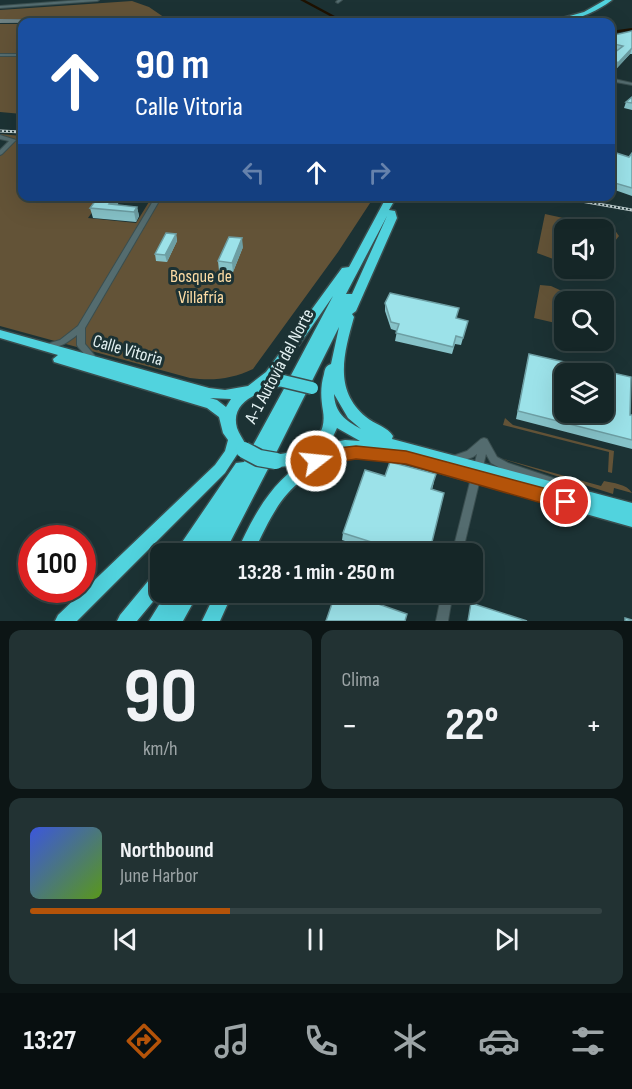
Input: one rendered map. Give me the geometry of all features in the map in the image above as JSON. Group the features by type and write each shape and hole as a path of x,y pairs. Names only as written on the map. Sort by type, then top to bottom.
{"highway":[{"path":"566,18 596,10 608,0"},
{"path":"573,18 616,1"},
{"name":"A-1 Autovía del Norte","path":"221,543 250,490 386,215 390,201"},
{"name":"A-1 Autovía del Norte","path":"207,543 396,201"},
{"path":"248,543 278,482 306,454 328,435 332,419 327,384 348,317 392,218 386,215 271,375 235,403 229,421 239,445 260,458 276,460 306,454 345,446 364,446 406,458"},
{"path":"348,317 336,367 338,392 346,406 364,424 394,440 436,452 476,471 632,520"},
{"name":"Calle Vitoria","path":"0,334 209,393 225,395 252,389"},
{"name":"Calle Vitoria","path":"0,342 212,404 224,413 229,421"},
{"path":"252,389 283,381 298,383 312,388 329,407 339,423 361,436 451,459"},
{"path":"190,543 285,398"},
{"path":"66,618 227,462 239,445"},
{"path":"249,543 283,485 308,465 329,456 356,452 406,458 543,484 632,510"},
{"path":"126,621 150,592"},
{"path":"158,621 178,603"},
{"path":"173,621 181,603"},
{"path":"211,621 220,603"}],"street":[{"path":"0,0 6,0"},
{"path":"0,6 26,4 32,0"},
{"path":"0,6 95,0"},
{"path":"0,54 18,54"},
{"path":"615,80 632,84"},
{"path":"0,137 12,140 0,153"},
{"path":"53,345 63,342 81,328 156,201"},
{"path":"81,328 81,345 92,356"},
{"path":"451,459 470,454 484,442"},
{"path":"460,543 484,442"},
{"path":"484,442 494,460 505,466 573,487 591,498"},
{"path":"442,621 446,603"}],"green space":[{"path":"132,1 149,7 165,18 0,19 0,10"},
{"path":"0,24 18,24 18,114 0,112"},
{"name":"Bosque de Villafría","path":"0,134 18,136 18,201 100,201 88,218 136,223 150,201 371,201 338,252 253,369 222,378 190,378 0,326 0,156 15,139 0,136"},
{"path":"545,214 568,219 554,219 554,259 537,253"},
{"path":"614,229 619,236 614,242"},
{"path":"540,285 551,286 562,291 554,291 554,323 534,318"},
{"path":"505,418 513,425 614,451 612,473 608,472 609,452 503,425"},
{"path":"500,458 601,486 604,481 615,483 632,493 614,488 613,494"}],"building":[{"path":"632,31 632,48 619,62 615,63 615,52 623,46 615,44 615,35"},
{"path":"615,153 629,157 632,153 632,188 615,183"},
{"path":"95,201 111,201 109,204 137,207 134,212 90,208"},
{"path":"166,233 176,234 165,255 155,254"},
{"path":"229,237 242,238 232,263 218,261"},
{"path":"390,293 459,308 456,318 468,321 463,338 456,336 453,347 396,333 399,324 391,322 385,303"},
{"path":"529,354 569,363 554,363 554,420 518,411"},
{"path":"614,373 631,377 632,440 565,423 614,423"},
{"path":"390,462 436,474 431,489 444,493 432,543 374,543 343,533 365,470 385,476"},
{"path":"332,603 376,603 407,614 405,621 326,621"},
{"path":"471,603 527,621 468,621"}],"waterway":[{"path":"302,0 336,18"},
{"path":"615,32 632,29"}],"taxiway":[{"path":"0,21 18,21"}],"railway":[{"path":"0,131 18,132"},
{"path":"581,201 632,210"}],"route":[{"path":"316,461 329,456 356,452 406,458 566,502"}]}
